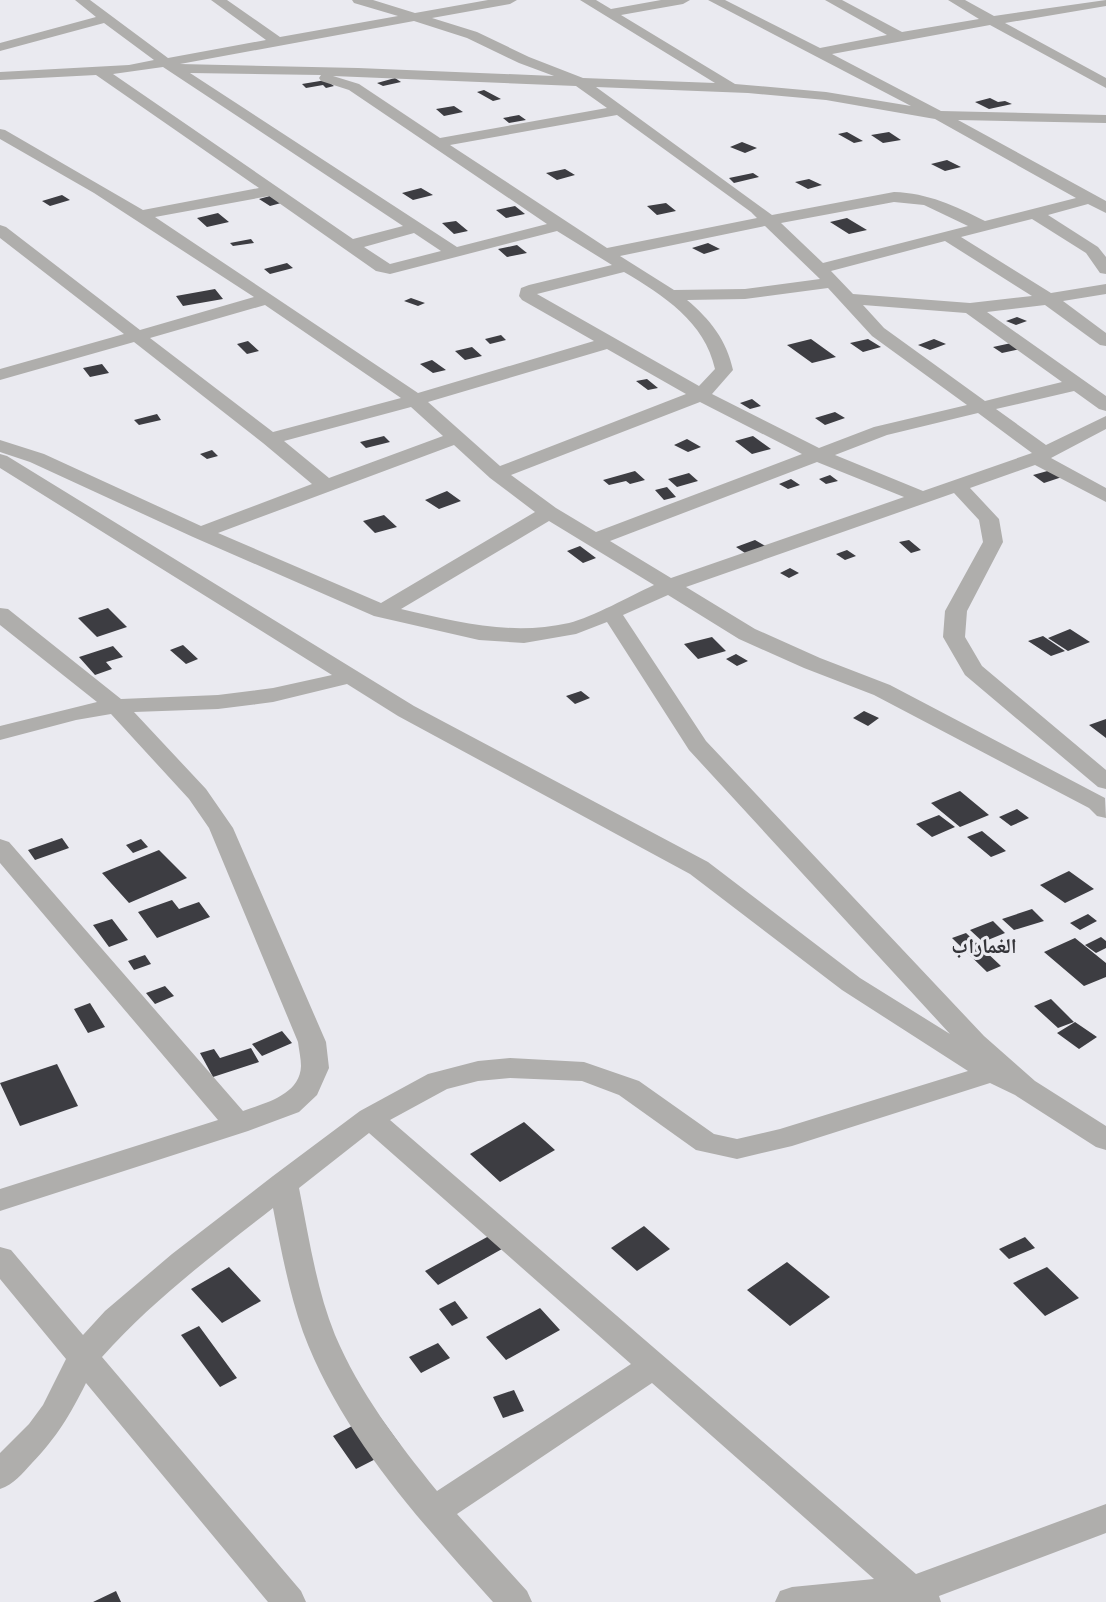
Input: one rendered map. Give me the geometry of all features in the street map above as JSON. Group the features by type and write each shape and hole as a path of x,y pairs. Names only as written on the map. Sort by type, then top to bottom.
{"street":[{"path":"82,0 170,66 456,253"},
{"path":"218,0 278,42"},
{"path":"359,0 472,35 533,64 579,81 769,220 826,276 870,324 898,348 1041,455 1106,496"},
{"path":"170,66 278,42 414,17 468,3 510,0"},
{"path":"587,0 732,88"},
{"path":"612,14 682,0"},
{"path":"715,0 820,52 1101,204"},
{"path":"832,0 900,36"},
{"path":"955,0 1106,84"},
{"path":"820,52 1082,3 1106,2"},
{"path":"1082,3 1106,15"},
{"path":"0,47 106,18"},
{"path":"1,76 100,72 170,66 579,81 732,88 826,96 936,115 1106,119"},
{"path":"260,69 328,79 354,87 604,254 670,295 705,327 721,352 724,369 702,395 497,474"},
{"path":"100,72 382,267 390,269 560,225"},
{"path":"1091,75 1106,73"},
{"path":"437,143 619,110"},
{"path":"0,133 77,175 143,215 415,400 497,474 549,512 747,634 812,663 882,690 1104,800"},
{"path":"143,215 270,190"},
{"path":"604,254 894,197 912,196 929,200 983,226"},
{"path":"670,295 745,294 826,276 948,236 1034,213 1101,204"},
{"path":"1034,213 1092,250 1106,268"},
{"path":"351,245 417,227"},
{"path":"0,230 270,439 326,486"},
{"path":"948,236 1050,300 1106,341"},
{"path":"624,267 527,292 528,296 702,395 820,456 921,497"},
{"path":"847,299 970,308 1050,300 1106,289"},
{"path":"0,375 266,299"},
{"path":"970,308 1106,405"},
{"path":"270,439 415,400 608,343"},
{"path":"593,540 881,431 1078,384"},
{"path":"0,446 37,458 200,533 382,611 478,633 525,636 576,627 670,586 1041,455 1106,422"},
{"path":"200,533 455,438"},
{"path":"0,460 406,711 699,868 851,984 992,1073 1025,1088 1106,1140"},
{"path":"956,484 989,519 993,542 956,611 954,637 973,670 1104,800"},
{"path":"382,611 549,512"},
{"path":"611,612 697,745 974,1043 1025,1088"},
{"path":"0,614 116,706 198,794 221,828 239,866 312,1042 315,1068 307,1088 289,1105 238,1124 0,1200"},
{"path":"0,733 74,713 116,706 218,702 273,695 350,677"},
{"path":"0,847 238,1124"},
{"path":"0,1475 41,1433 55,1414 83,1356 116,1320 183,1262 370,1118 438,1081 478,1071 510,1068 584,1072 629,1088 706,1143 738,1149 782,1140 992,1073"},
{"path":"370,1118 918,1597"},
{"path":"284,1184 308,1296 320,1334 347,1391 380,1443 434,1511 515,1602"},
{"path":"0,1258 289,1602"},
{"path":"434,1511 653,1366"},
{"path":"792,1602 918,1597 1106,1518"}],"building":[{"path":"395,78 401,82 383,86 377,83"},
{"path":"326,80 334,86 306,88 302,84"},
{"path":"484,90 501,99 493,101 477,92"},
{"path":"990,98 1012,104 989,109 975,102"},
{"path":"454,106 463,112 444,116 436,109"},
{"path":"519,115 526,120 509,123 503,118"},
{"path":"847,132 863,141 854,143 838,134"},
{"path":"889,132 901,140 883,143 871,135"},
{"path":"742,142 757,148 745,153 730,147"},
{"path":"947,160 961,167 945,171 931,164"},
{"path":"565,169 575,175 557,180 546,173"},
{"path":"753,173 759,177 734,183 729,178"},
{"path":"809,179 822,185 808,189 795,182"},
{"path":"421,188 433,195 413,200 402,193"},
{"path":"62,195 70,200 50,206 42,201"},
{"path":"270,196 281,203 270,206 259,199"},
{"path":"666,203 676,211 657,215 647,206"},
{"path":"515,206 525,214 506,218 496,210"},
{"path":"218,213 229,222 207,227 197,218"},
{"path":"847,218 867,230 849,234 830,222"},
{"path":"456,221 468,231 454,234 442,223"},
{"path":"251,239 254,243 233,246 230,243"},
{"path":"708,243 720,249 704,254 692,248"},
{"path":"517,245 527,253 507,257 498,249"},
{"path":"287,263 293,268 270,274 264,269"},
{"path":"215,289 223,299 183,306 176,296"},
{"path":"411,298 425,303 418,306 404,301"},
{"path":"1017,317 1027,321 1016,325 1006,321"},
{"path":"501,335 506,340 490,344 485,339"},
{"path":"811,339 836,357 812,363 787,345"},
{"path":"868,339 881,347 863,352 850,343"},
{"path":"934,339 946,344 930,350 918,345"},
{"path":"248,341 259,351 247,354 237,344"},
{"path":"1016,342 1025,348 1002,353 993,347"},
{"path":"472,347 482,356 465,360 455,351"},
{"path":"432,360 446,370 433,373 420,364"},
{"path":"102,364 109,373 90,377 83,368"},
{"path":"647,379 658,388 648,390 636,381"},
{"path":"752,399 761,406 750,409 740,403"},
{"path":"835,412 845,418 825,425 815,418"},
{"path":"157,414 161,420 139,425 134,420"},
{"path":"384,436 390,442 366,448 360,442"},
{"path":"753,436 771,449 752,454 735,441"},
{"path":"687,439 701,447 688,452 674,445"},
{"path":"212,450 218,456 207,459 200,454"},
{"path":"1051,470 1062,477 1044,483 1033,475"},
{"path":"635,471 645,480 630,484 626,481 609,485 603,480"},
{"path":"689,473 698,481 677,487 668,479"},
{"path":"830,475 838,481 826,484 819,479"},
{"path":"791,479 800,485 788,489 779,484"},
{"path":"667,487 676,497 664,500 655,490"},
{"path":"447,491 461,501 439,509 425,500"},
{"path":"384,515 397,527 375,533 363,521"},
{"path":"755,540 767,547 748,555 736,547"},
{"path":"909,540 921,550 911,553 899,542"},
{"path":"580,546 596,558 583,563 567,551"},
{"path":"847,550 856,556 845,560 836,554"},
{"path":"790,568 799,573 789,578 780,573"},
{"path":"108,608 127,627 97,637 78,618"},
{"path":"1070,629 1090,642 1068,651 1048,638"},
{"path":"1043,636 1065,651 1051,656 1028,641"},
{"path":"712,637 726,651 698,659 684,644"},
{"path":"183,645 198,659 186,664 170,650"},
{"path":"113,646 123,657 106,662 112,669 95,675 79,657"},
{"path":"736,654 748,661 737,666 726,659"},
{"path":"581,691 590,698 575,704 566,696"},
{"path":"864,711 879,718 868,726 853,718"},
{"path":"1106,719 1106,738 1089,725"},
{"path":"960,791 989,815 960,827 931,803"},
{"path":"1017,809 1029,818 1011,826 999,817"},
{"path":"939,815 955,827 932,837 916,824"},
{"path":"982,831 1006,851 991,857 967,837"},
{"path":"62,838 69,848 35,860 28,850"},
{"path":"141,839 148,847 133,853 126,845"},
{"path":"159,850 187,878 129,903 102,873"},
{"path":"1069,871 1094,889 1065,903 1040,885"},
{"path":"172,900 179,909 199,902 210,917 157,938 138,912"},
{"path":"1032,909 1044,921 1014,930 1002,919"},
{"path":"1088,914 1097,921 1080,930 1070,923"},
{"path":"112,919 128,940 109,947 93,925"},
{"path":"993,921 1005,933 983,942 970,930"},
{"path":"966,933 1001,966 987,972 952,938"},
{"path":"1101,937 1106,941 1106,948 1096,953 1085,945"},
{"path":"1075,938 1106,963 1106,977 1084,986 1044,952"},
{"path":"145,955 151,964 134,970 128,961"},
{"path":"165,986 174,996 155,1004 146,993"},
{"path":"1051,999 1074,1022 1058,1028 1034,1006"},
{"path":"90,1003 105,1027 88,1033 74,1009"},
{"path":"1075,1022 1097,1037 1079,1049 1057,1033"},
{"path":"282,1031 292,1043 262,1056 252,1044"},
{"path":"251,1048 259,1062 213,1077 200,1053 214,1049 220,1058"},
{"path":"57,1064 78,1106 20,1126 0,1083"},
{"path":"524,1122 555,1150 500,1182 470,1154"},
{"path":"644,1226 670,1249 637,1271 611,1248"},
{"path":"489,1236 502,1249 438,1285 425,1271"},
{"path":"1025,1237 1035,1248 1009,1259 999,1249"},
{"path":"787,1262 830,1297 790,1326 747,1290"},
{"path":"229,1267 261,1301 222,1323 191,1289"},
{"path":"1047,1267 1079,1298 1045,1316 1013,1283"},
{"path":"455,1301 468,1318 452,1326 439,1309"},
{"path":"540,1308 560,1330 506,1360 486,1337"},
{"path":"199,1326 237,1378 220,1387 181,1335"},
{"path":"438,1343 450,1358 421,1373 409,1357"},
{"path":"514,1390 524,1411 503,1418 493,1397"},
{"path":"377,1413 401,1446 356,1469 333,1436"},
{"path":"116,1591 121,1602 93,1602"}],"district":[{"name":"الغماراب","path":"984,946"}]}
